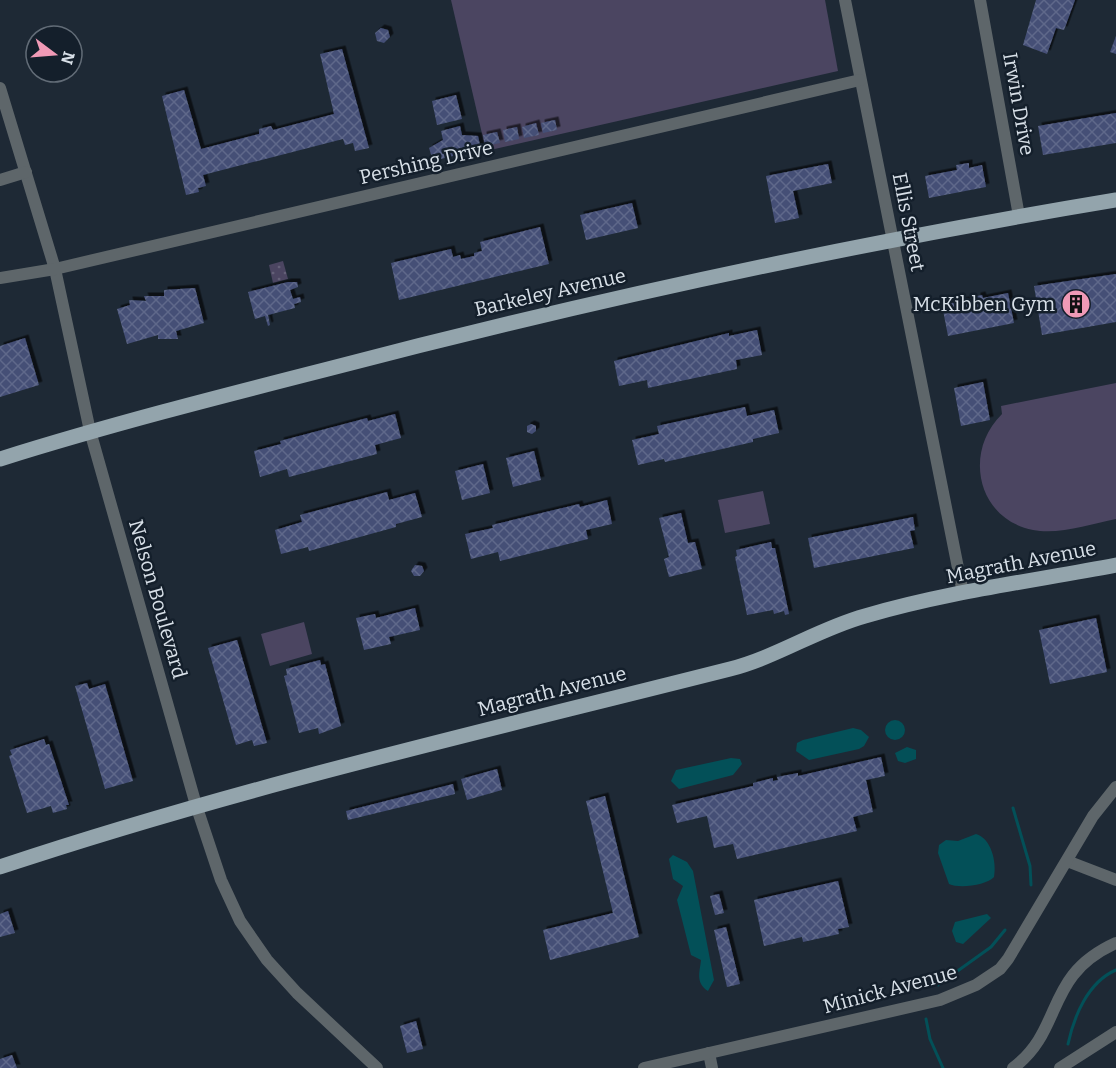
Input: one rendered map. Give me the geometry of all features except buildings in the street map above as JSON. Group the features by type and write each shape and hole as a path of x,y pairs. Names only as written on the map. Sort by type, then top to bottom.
{"main road":[{"name":"Barkeley Avenue","path":"0,459 90,430 471,331 892,239 1116,200"},
{"name":"Magrath Avenue","path":"0,867 196,805 348,764 735,668 838,624 890,609 963,593 1116,566"}],"street":[{"name":"Ellis Street","path":"845,0 963,593"},
{"name":"Irwin Drive","path":"980,0 1019,216"},
{"name":"Pershing Drive","path":"0,278 55,269 860,80"},
{"name":"Nelson Boulevard","path":"0,88 55,269 90,430 196,805 228,897 260,950 297,993 377,1068"},
{"path":"0,180 26,172"},
{"name":"Minick Avenue","path":"644,1068 940,1000 976,985 1000,969 1016,949 1093,816 1116,787"},
{"path":"1067,861 1116,880"},
{"path":"1013,1068 1027,1055 1043,1033 1072,972 1086,959 1116,943"},
{"path":"1060,1068 1116,1032"},
{"path":"709,1053 712,1068"}],"shaded area":[{"path":"451,0 825,0 838,71 486,151"},
{"path":"283,261 288,279 273,283 269,265"},
{"path":"1116,383 1116,519 1064,530 1043,531 1014,523 999,513 988,498 982,482 980,465 983,447 990,429 1002,414 1001,406"},
{"path":"763,491 770,524 725,533 718,500"},
{"path":"304,622 312,654 270,666 261,634"},
{"path":"895,720 902,723 905,730 902,737 895,740 888,737 885,730 888,723"},
{"path":"853,728 861,730 869,737 864,746 859,749 809,760 796,751 797,743 803,740"},
{"path":"907,747 916,750 916,759 905,763 898,761 895,753"},
{"path":"731,758 740,759 742,764 733,775 679,789 671,781 676,770"},
{"path":"976,834 986,840 992,851 995,865 994,877 986,882 973,885 949,884 938,853 939,845 946,840 958,841"},
{"path":"673,855 687,862 693,871 714,980 708,991 700,981 701,960 691,955 677,900 683,886 673,879 669,859"},
{"path":"987,914 991,918 963,944 956,942 952,931 955,922"}],"waterway":[{"path":"1013,808 1030,866 1031,885"},
{"path":"938,985 991,947 1005,930"},
{"path":"1068,1044 1078,1011 1090,991 1106,975 1116,970"},
{"path":"926,1019 930,1039 943,1068"}],"place":[{"name":"McKibben Gym","path":"1076,304"}]}
